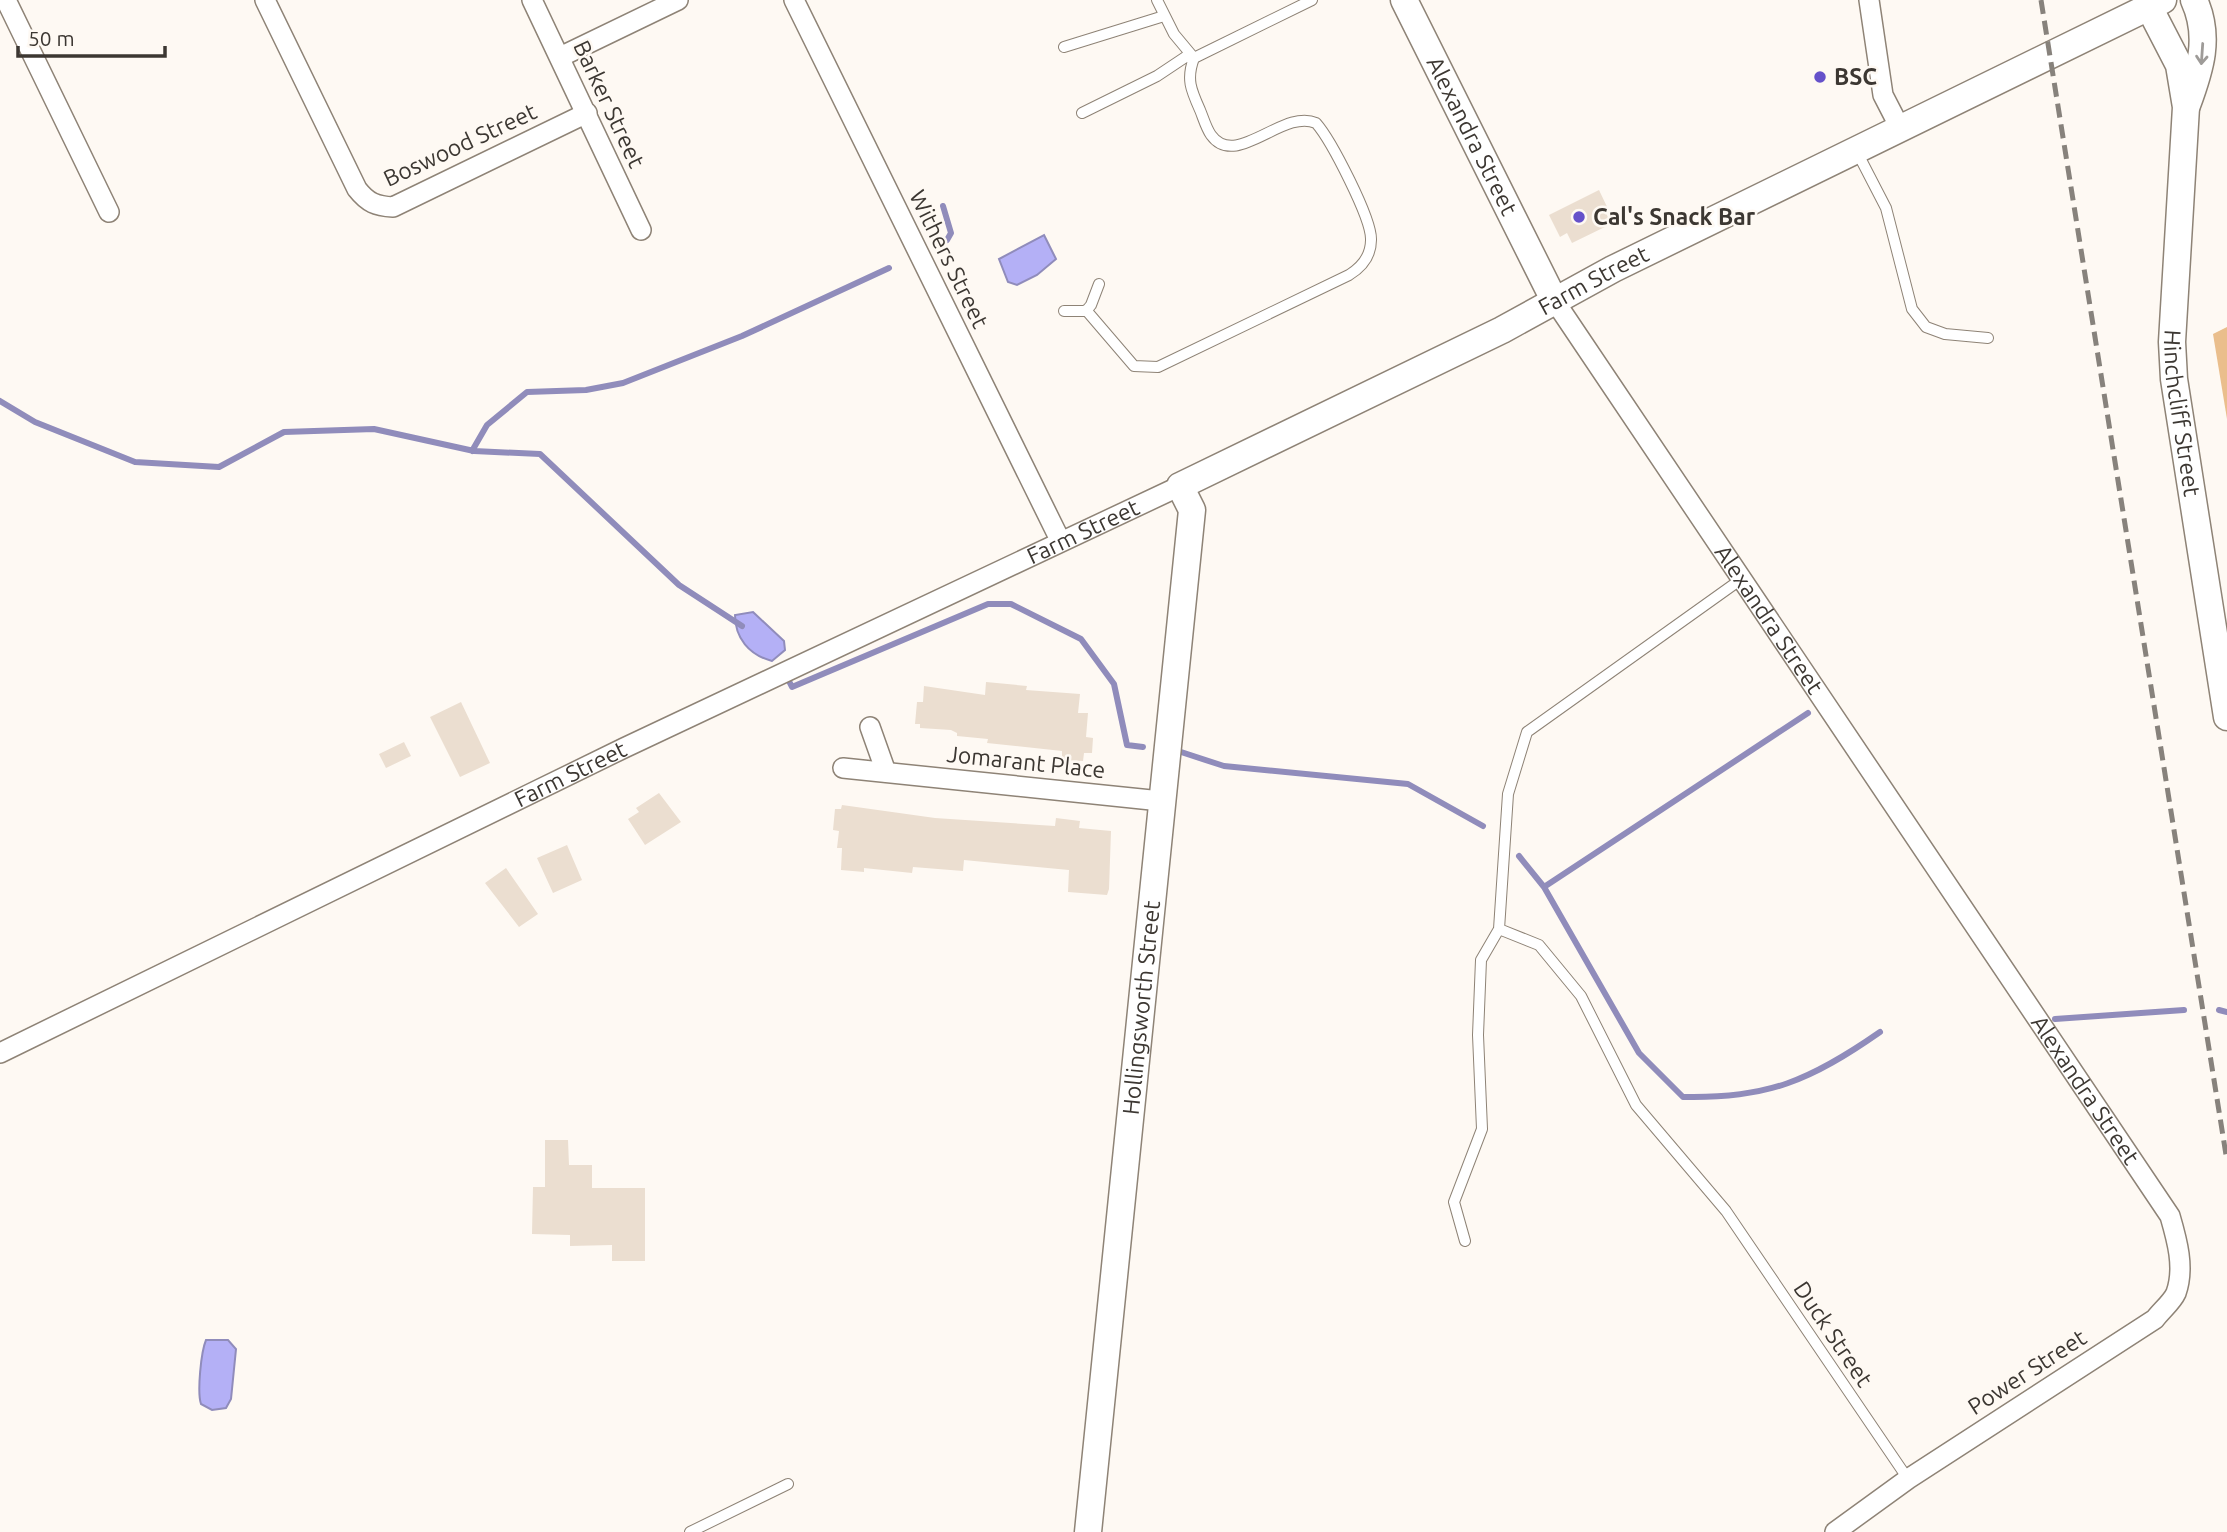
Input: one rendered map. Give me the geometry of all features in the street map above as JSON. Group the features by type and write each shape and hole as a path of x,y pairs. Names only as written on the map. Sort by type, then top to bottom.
{"street":[{"path":"6,0 109,212"},
{"name":"Boswood Street","path":"265,0 357,189 366,200 378,206 393,207 587,113"},
{"name":"Barker Street","path":"532,0 641,230"},
{"path":"560,57 678,0"},
{"name":"Withers Street","path":"794,0 1060,540"},
{"name":"Alexandra Street","path":"1404,0 1554,300 2170,1216"},
{"path":"1869,0 1883,95 1900,128"},
{"name":"Hinchcliff Street","path":"2186,107 2202,63 2203,32 2194,0"},
{"name":"Farm Street","path":"0,1053 624,748 1060,540 1180,486 1503,330 1554,300 2156,3"},
{"name":"Hinchcliff Street","path":"2156,3 2179,65 2186,107 2172,342 2174,379 2227,717"},
{"name":"Hollingsworth Street","path":"1088,1532 1192,510 1180,486"},
{"path":"870,727 886,772"},
{"name":"Jomarant Place","path":"843,768 1161,801"},
{"name":"Power Street","path":"1835,1532 1909,1479 2155,1319 2175,1294 2179,1272 2178,1243 2170,1216"}],"lane":[{"path":"1086,310 1133,366 1158,366 1349,275 1361,267 1367,257 1371,240 1369,221 1316,123 1309,120 1291,122 1241,146 1223,145 1212,136 1190,89 1188,74 1192,56 1164,16 1157,0"},
{"path":"1082,113 1192,56 1312,0"},
{"path":"1064,47 1164,16"},
{"path":"1856,150 1886,208 1912,309 1926,327 1945,334 1988,338"},
{"path":"1086,310 1099,284"},
{"path":"1064,312 1086,310"},
{"path":"1465,1241 1454,1202 1482,1129 1478,1035 1481,960 1499,929 1508,794 1527,732 1740,580"},
{"name":"Duck Street","path":"1499,929 1539,945 1581,996 1636,1105 1726,1211 1909,1479"},
{"path":"690,1532 788,1484"}],"shaded area":[{"path":"1044,235 1056,259 1037,275 1017,285 1008,282 999,259"},
{"path":"2227,327 2227,419 2213,334"},
{"path":"753,612 784,641 785,650 772,661 750,650 738,631 735,615"},
{"path":"206,1340 228,1340 236,1349 231,1399 226,1408 212,1410 201,1404 200,1372"}],"building":[{"path":"1599,190 1609,211 1606,213 1611,224 1572,243 1567,233 1560,237 1549,215"},
{"path":"986,682 1027,686 1026,690 1080,694 1078,713 1088,713 1086,737 1093,738 1092,753 1084,753 1083,761 1062,760 1062,751 987,743 988,739 957,736 957,733 951,730 920,728 920,724 915,724 917,702 923,702 924,686 985,695"},
{"path":"461,702 490,763 460,777 430,717"},
{"path":"404,742 411,756 386,768 379,754"},
{"path":"659,793 681,822 645,845 628,819 639,812 636,808"},
{"path":"842,805 935,818 1055,826 1056,818 1080,821 1079,828 1111,831 1109,889 1107,895 1068,892 1069,870 964,860 963,871 913,867 912,873 864,868 864,872 841,870 842,848 837,848 839,831 833,830 835,809 841,809"},
{"path":"567,845 582,880 553,893 537,858"},
{"path":"506,868 538,914 519,927 485,883"},
{"path":"545,1140 568,1140 569,1165 592,1165 592,1188 645,1188 645,1261 612,1261 612,1245 570,1246 570,1235 532,1234 533,1187 545,1187"}],"waterway":[{"path":"943,206 951,233 947,240"},
{"path":"472,451 487,425 527,392 586,390 623,383 742,336 889,268"},
{"path":"0,401 35,422 135,462 219,467 284,432 374,429 474,451 540,454 679,585 742,626"},
{"path":"790,683 792,687 988,604 1011,604 1081,639 1114,684 1127,745 1143,747"},
{"path":"1544,887 1808,713"},
{"path":"1178,751 1224,766 1408,784 1483,826"},
{"path":"1519,856 1544,887 1639,1053 1683,1097 1740,1094 1787,1083 1832,1063 1880,1032"},
{"path":"2055,1019 2184,1010"},
{"path":"2219,1010 2227,1012"}],"railway":[{"path":"2041,0 2227,1161"}],"place":[{"name":"BSC","path":"1820,77"},
{"name":"Cal's Snack Bar","path":"1579,217"}]}
